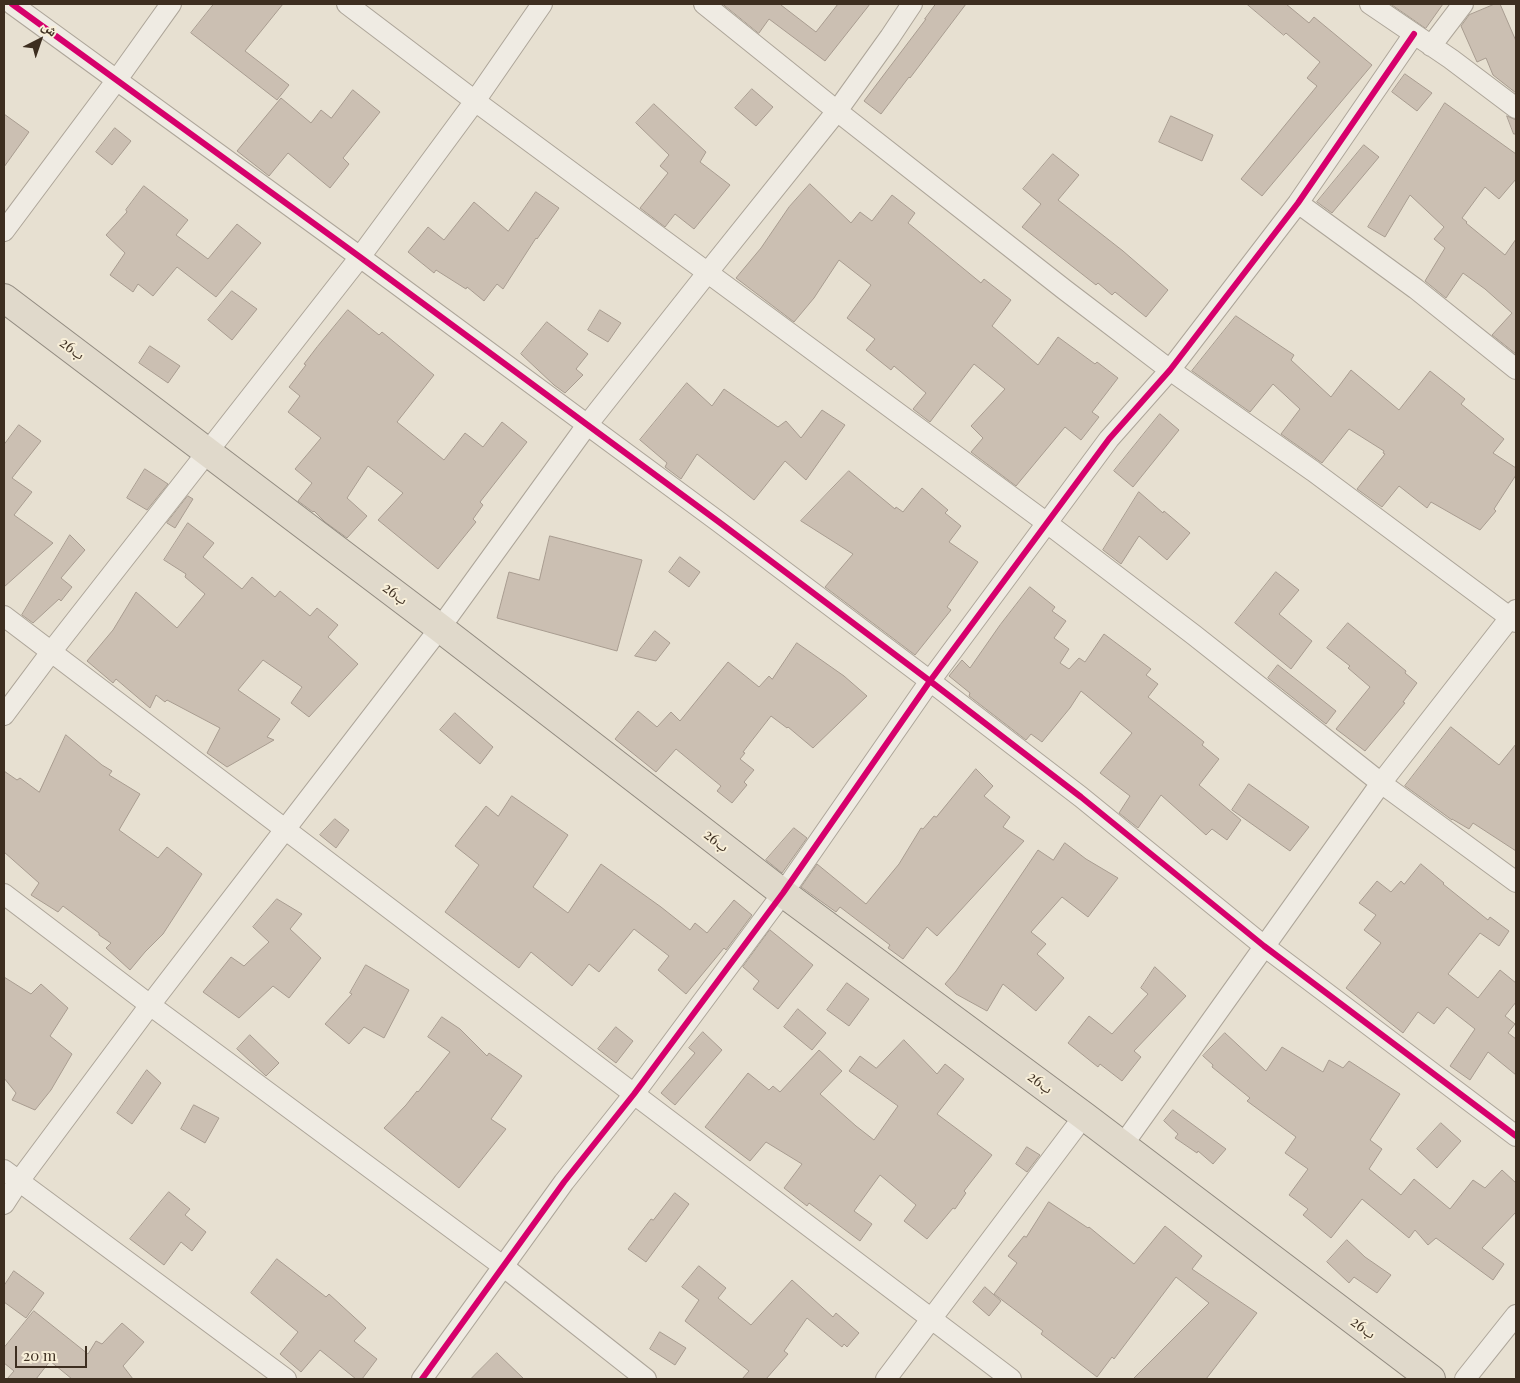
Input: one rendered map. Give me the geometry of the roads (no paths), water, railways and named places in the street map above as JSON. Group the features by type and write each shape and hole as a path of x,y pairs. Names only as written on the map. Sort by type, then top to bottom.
{"highway":[{"name":"26ب","path":"4,298 440,628 783,893 1084,1116 1431,1379"}],"street":[{"path":"12,4 360,257 719,522 1081,797 1264,946 1516,1136"},
{"path":"4,231 171,4"},
{"path":"348,4 475,101 1048,523 1194,635 1381,783 1516,882"},
{"path":"4,715 51,652 360,257 475,101 542,4"},
{"path":"704,4 837,111 1170,370 1514,617 1381,783 1122,1146"},
{"path":"4,1204 11,1176 150,1005 440,628 587,425 837,111 912,4"},
{"path":"1370,4 1451,59 1516,108"},
{"path":"1431,46 1462,4"},
{"path":"422,1379 564,1182 634,1094 783,893 930,681 1109,439 1170,370 1298,203 1414,34"},
{"path":"1298,203 1416,289 1516,369"},
{"path":"4,616 1011,1379"},
{"path":"4,894 150,1005 504,1267 646,1379"},
{"path":"886,1379 1084,1116"},
{"path":"11,1176 286,1379"},
{"path":"1465,1379 1516,1315"}]}
